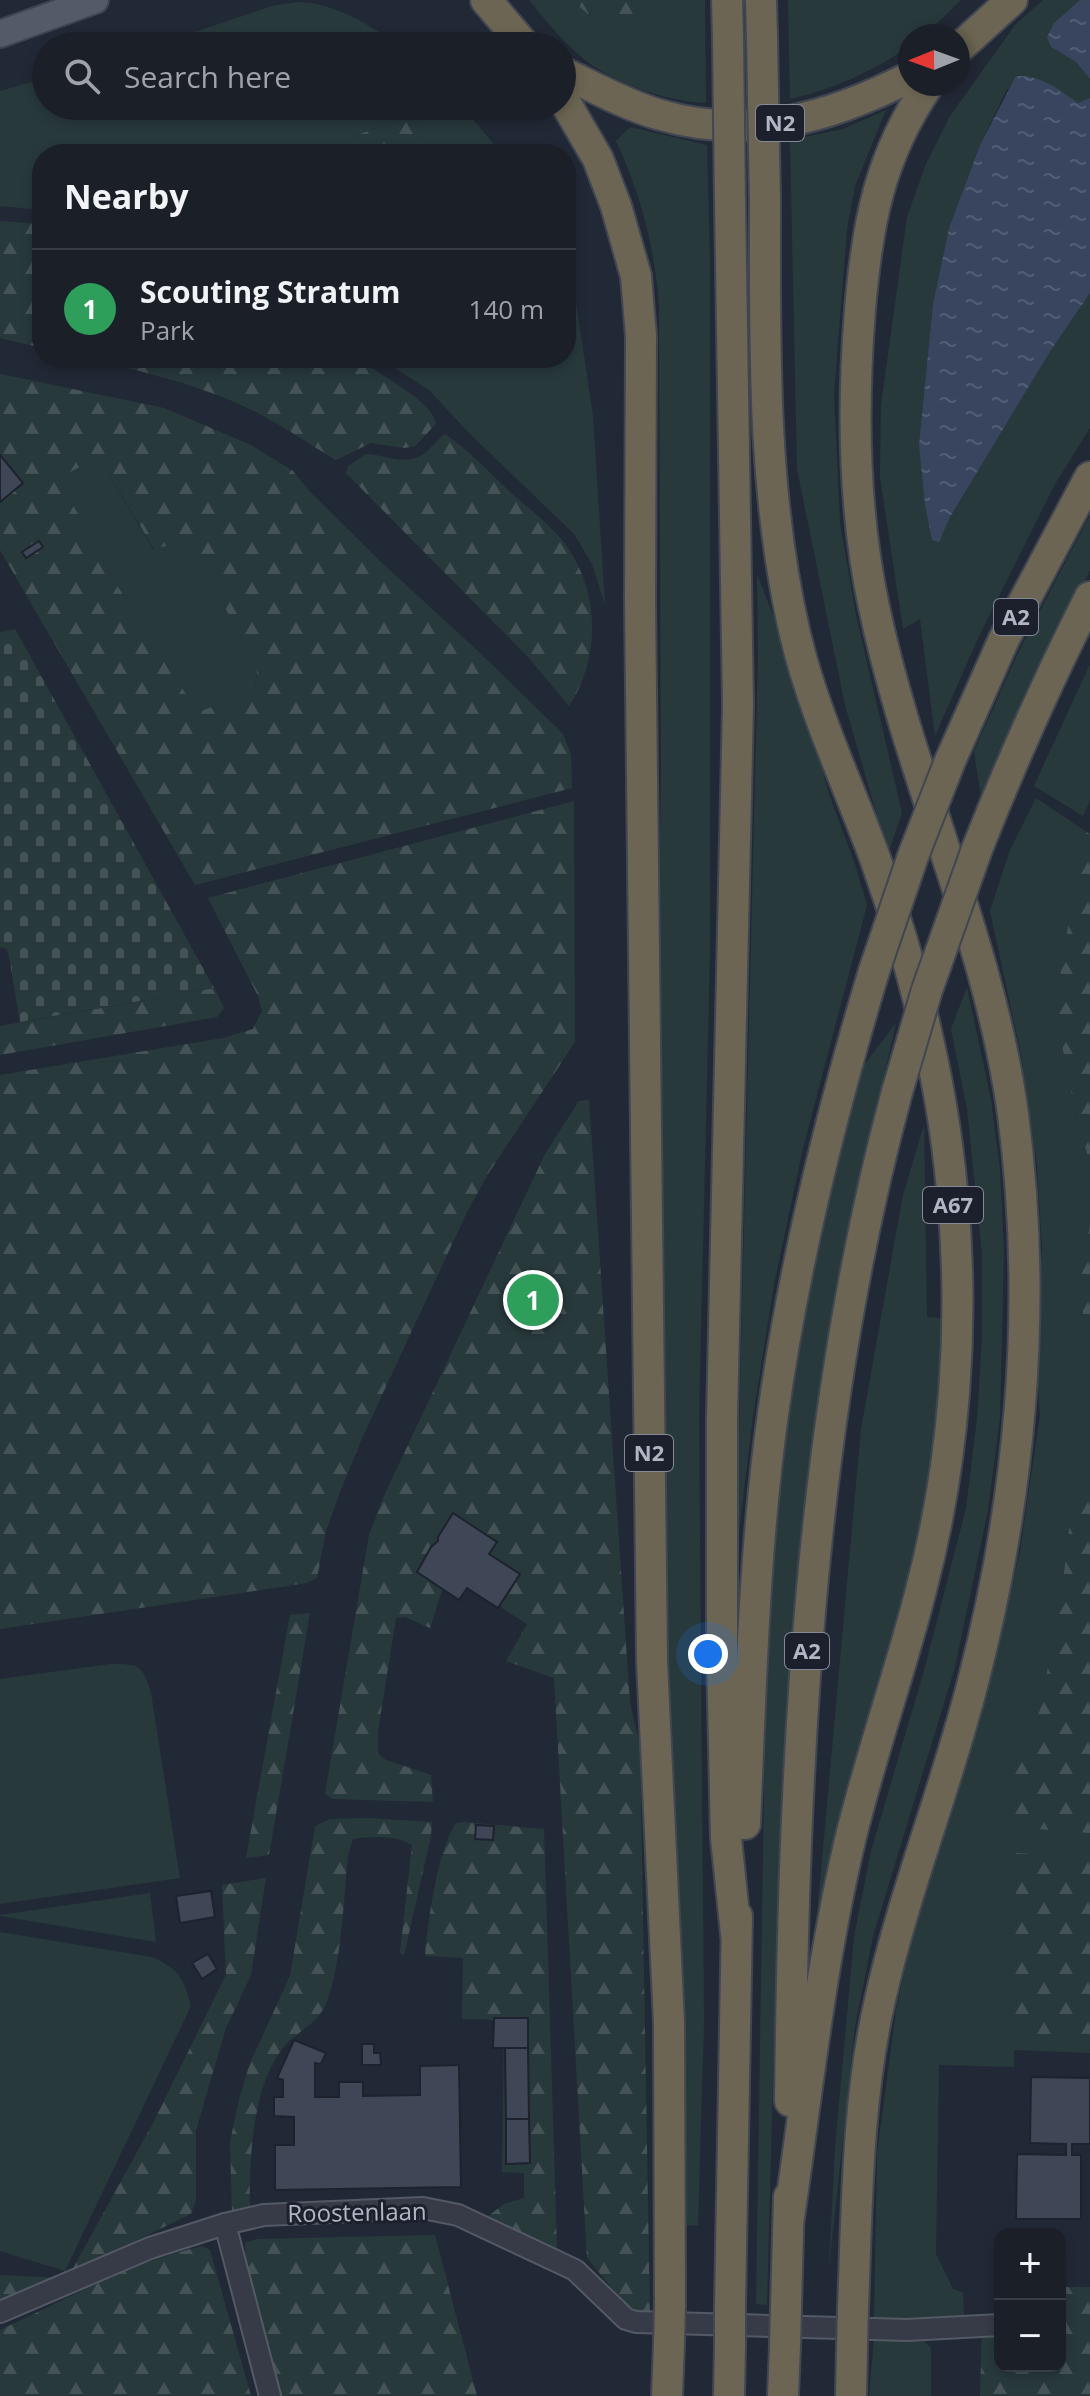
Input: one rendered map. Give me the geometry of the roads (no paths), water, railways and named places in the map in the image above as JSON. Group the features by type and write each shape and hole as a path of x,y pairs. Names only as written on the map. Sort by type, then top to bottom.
{"highway":[{"path":"486,0 513,32"},
{"path":"727,0 738,706 722,1418 722,1609 726,1838 736,1934"},
{"name":"A67","path":"761,0 766,405 772,490 782,564 796,636 817,706 876,860 907,960 945,1133 952,1192 957,1333 942,1495 923,1584 853,1828 839,1888 789,2217"},
{"path":"970,35 988,14 1012,0"},
{"name":"N2","path":"576,79 656,113 738,126 772,124 830,112 898,83"},
{"path":"851,2396 861,2154 879,2004 903,1910 972,1688 1002,1557 1024,1349 1024,1248 1019,1165 1004,1058 976,941 904,719 882,640 867,568 856,474 856,357 870,223 884,167 922,96"},
{"name":"N2","path":"575,120 598,159 616,206 636,276 641,336 640,601 652,1661 669,2023 670,2304 667,2396"},
{"name":"A2","path":"729,2396 736,1934 745,1824 752,1643 773,1414 795,1279 821,1158 874,971 913,856 950,761 1004,639 1090,477"},
{"name":"A2","path":"783,2396 798,1786 815,1539 829,1424 877,1166 927,990 1013,759 1090,597"}],"main road":[{"path":"0,34 95,0"},
{"path":"469,0 510,32"}],"street":[{"name":"Roostenlaan","path":"0,2312 150,2248 225,2224 264,2215 423,2208 458,2215 575,2270 626,2319 636,2322 939,2330 994,2325"},
{"path":"225,2224 270,2396"}],"water":[{"path":"1080,0 1090,0 1090,79 1076,62 1051,47 1047,37 1054,23"},
{"path":"1016,76 1041,80 1078,103 1090,98 1090,293 1051,350 950,517 939,542 932,540 919,444 933,304 949,228 980,145"}],"place":[{"name":"Scouting Stratum","path":"533,1300"}]}
